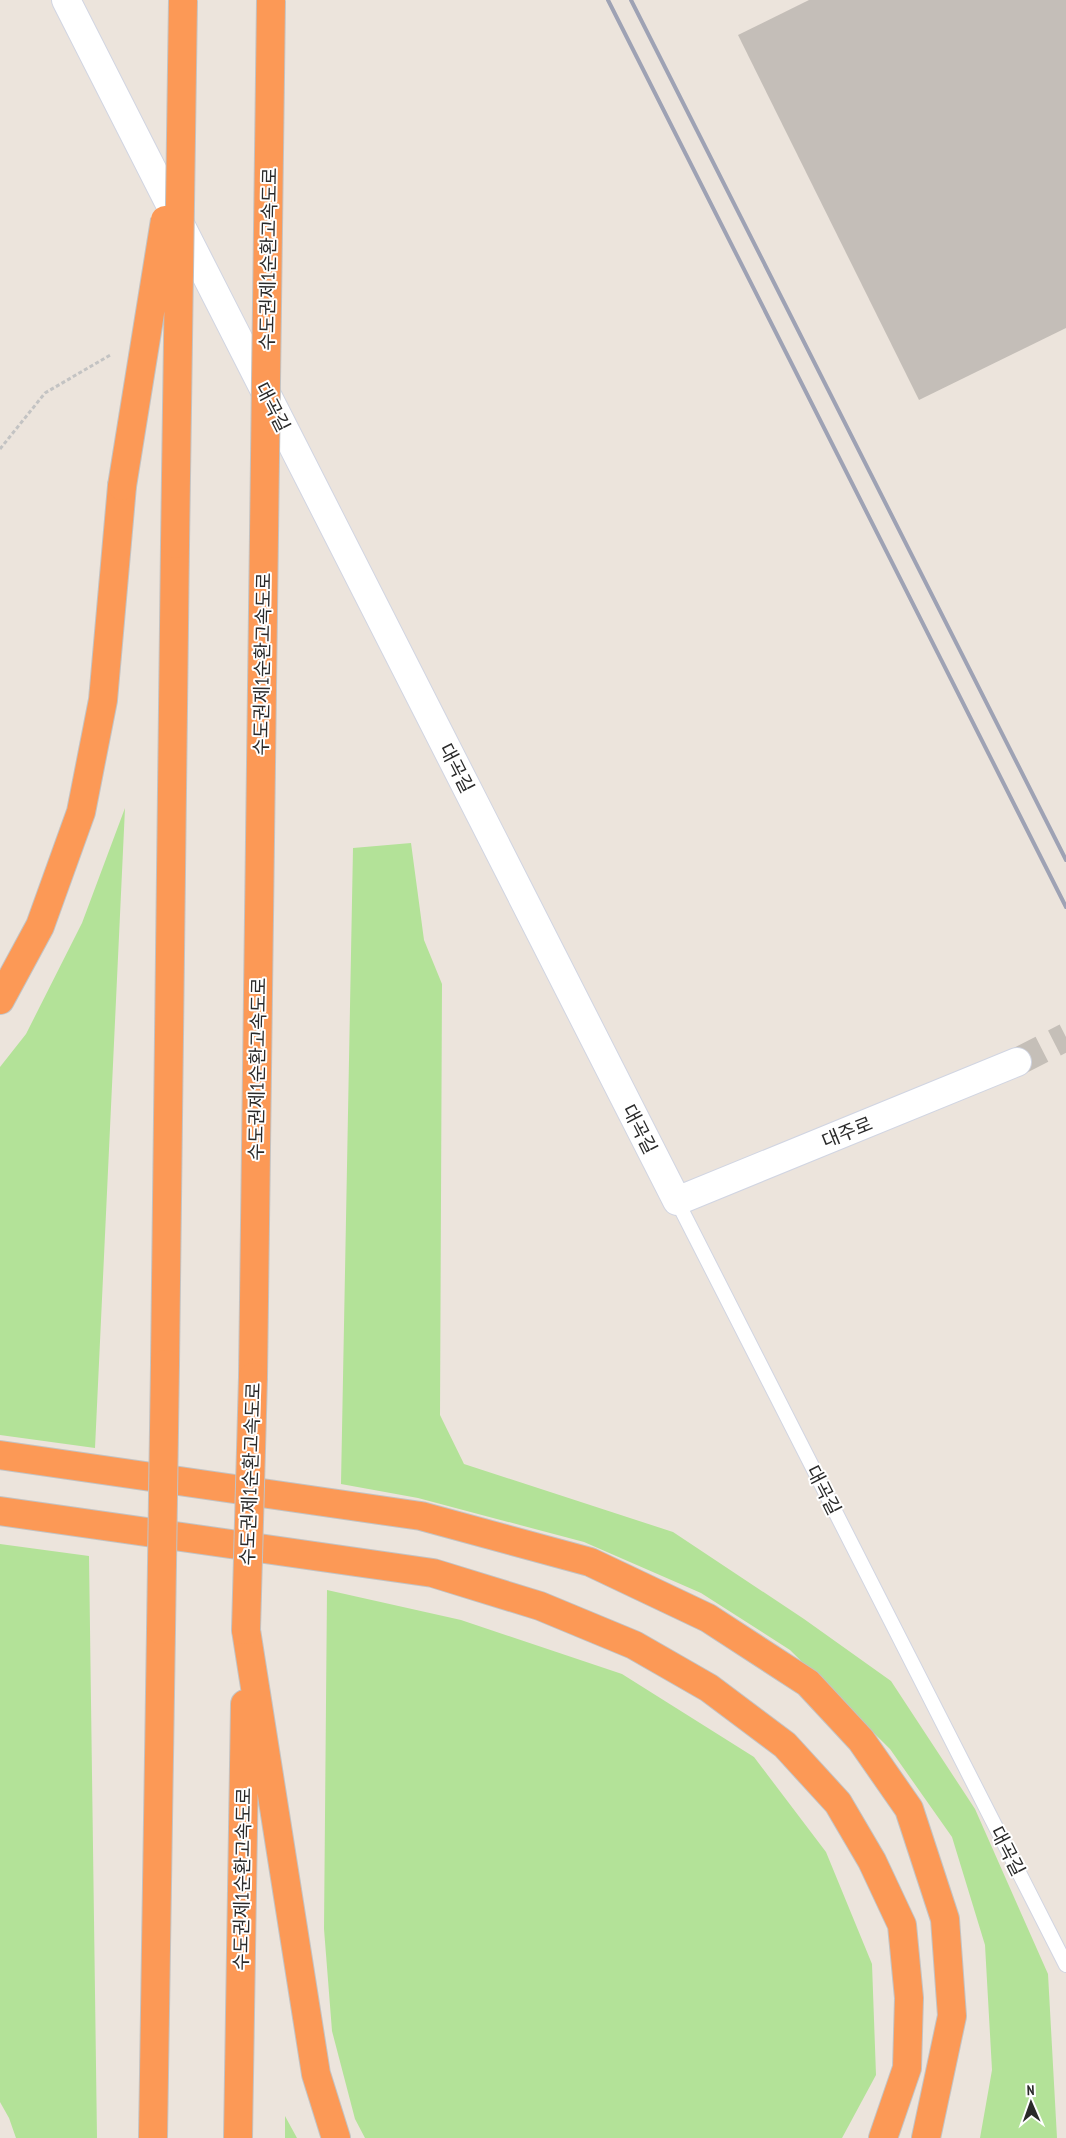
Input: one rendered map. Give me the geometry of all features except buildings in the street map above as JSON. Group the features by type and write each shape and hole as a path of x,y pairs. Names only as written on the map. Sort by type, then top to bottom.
{"highway":[{"path":"153,2138 162,1630 183,0"},
{"name":"수도권제1순환고속도로","path":"238,2138 246,1630 253,1377 271,0"},
{"path":"0,1000 40,926 81,812 103,700 122,486 180,130"},
{"path":"0,1455 421,1516 590,1562 708,1618 808,1683 861,1740 909,1809 944,1919 952,2016 926,2138"},
{"path":"0,1511 432,1573 540,1606 634,1644 709,1688 785,1745 838,1803 872,1862 902,1925 909,1998 907,2068 883,2138"},
{"path":"246,1630 316,2074 336,2138"}],"street":[{"name":"대곡길","path":"66,0 677,1201"},
{"name":"대주로","path":"677,1201 1017,1062"}],"lane":[{"name":"대곡길","path":"677,1201 1066,1965"}],"path":[{"path":"0,449 45,393 113,353"}],"green space":[{"path":"125,808 95,1448 0,1435 0,1067 26,1034 82,923"},
{"path":"411,843 424,940 442,984 440,1415 464,1464 673,1532 804,1619 891,1681 975,1809 1048,1974 1057,2138 980,2138 992,2070 985,1945 952,1837 890,1749 790,1650 701,1593 584,1542 418,1498 341,1484 353,848"},
{"path":"0,1544 89,1556 97,2138 16,2138 9,2118 0,2102"},
{"path":"327,1590 461,1620 622,1674 754,1757 826,1852 872,1964 876,2075 842,2138 365,2138 355,2119 332,2031 324,1929"},
{"path":"285,2116 297,2138 285,2138"}],"tunnel":[{"path":"1017,1062 1066,1037"}],"railway":[{"path":"608,0 1066,907"},
{"path":"631,0 1066,860"}]}
